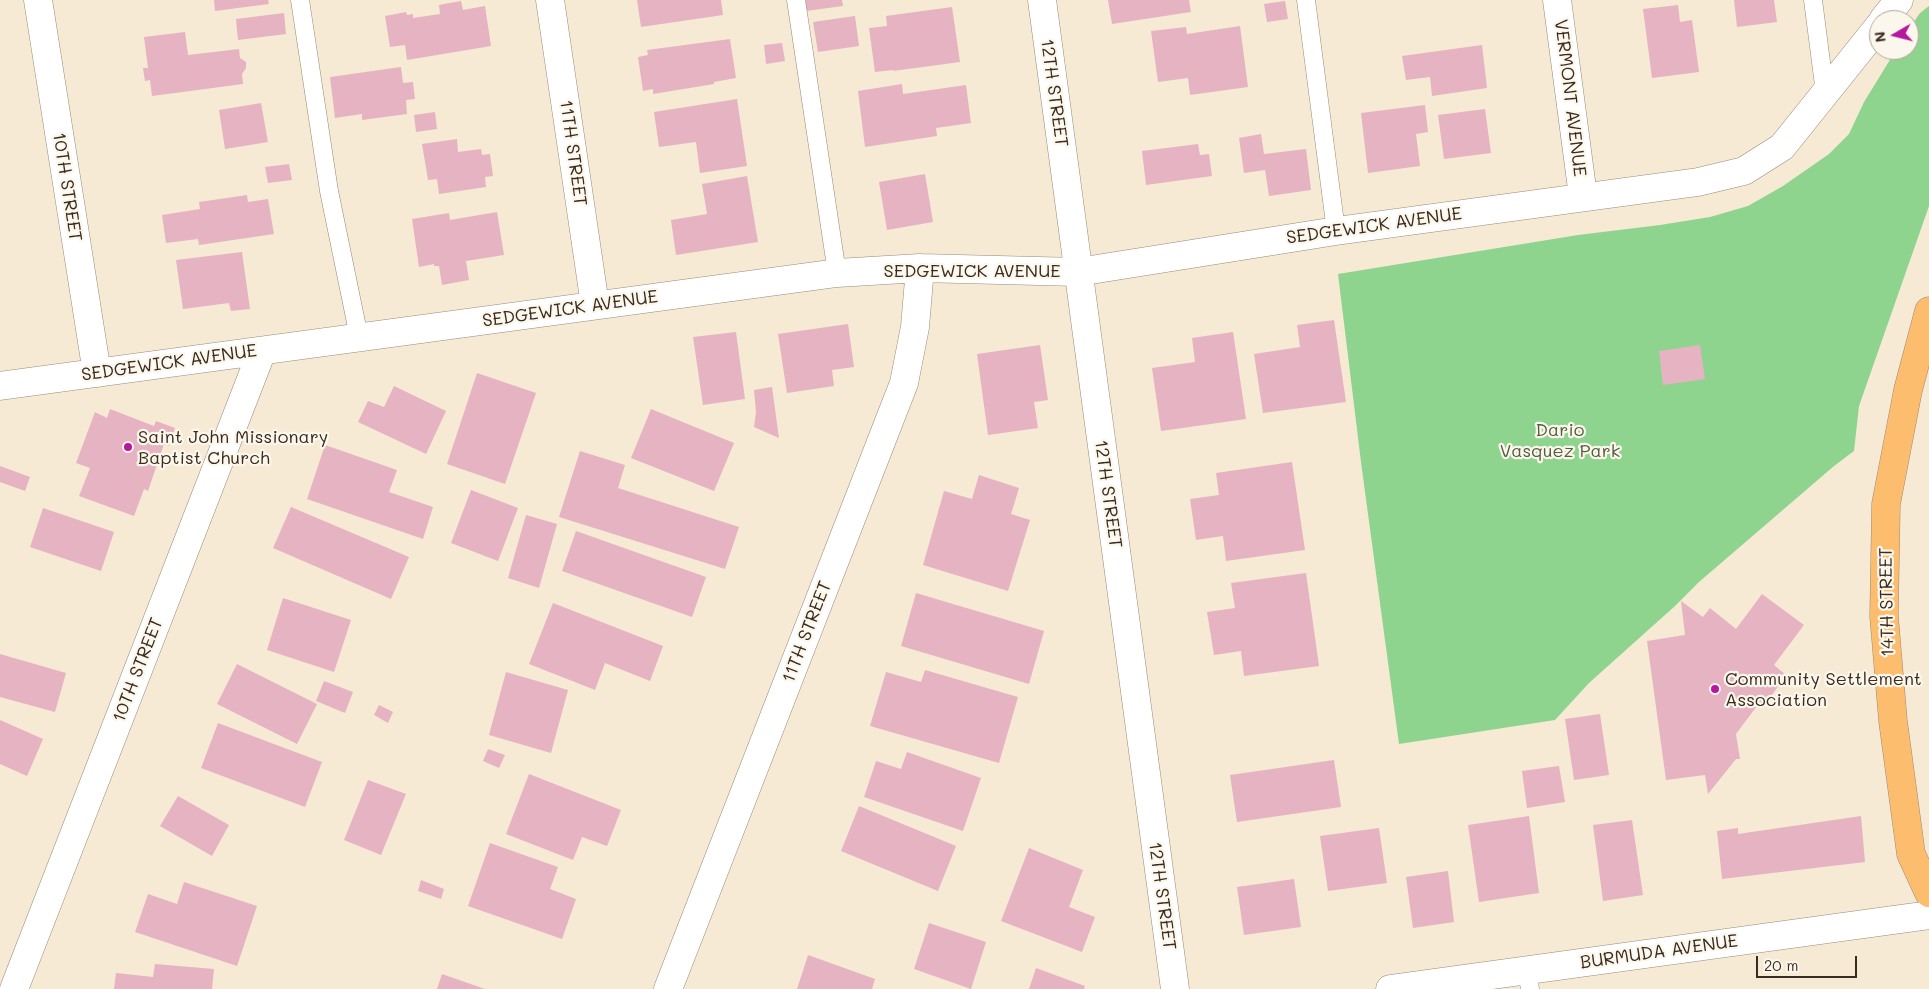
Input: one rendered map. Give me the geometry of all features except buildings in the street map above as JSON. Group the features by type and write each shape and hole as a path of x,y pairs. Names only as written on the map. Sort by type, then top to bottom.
{"main road":[{"name":"14TH STREET","path":"1929,311 1908,390 1886,504 1884,616 1893,721 1911,854 1929,893"}],"street":[{"name":"10TH STREET","path":"38,0 97,373"},
{"name":"11TH STREET","path":"550,0 595,306"},
{"name":"12TH STREET","path":"1042,0 1175,989"},
{"name":"VERMONT AVENUE","path":"1557,0 1583,196"},
{"path":"1891,10 1899,0"},
{"name":"SEDGEWICK AVENUE","path":"0,386 837,273 920,268 1078,272 1336,231 1583,196 1698,182 1744,171 1782,147 1869,38"},
{"name":"11TH STREET","path":"668,989 904,383 915,327 920,268"},
{"name":"10TH STREET","path":"14,989 262,351"},
{"name":"BURMUDA AVENUE","path":"1390,989 1529,980 1929,915"}],"lane":[{"path":"300,0 329,191 359,337"},
{"path":"796,0 837,273"},
{"path":"1306,0 1336,231"},
{"path":"1813,0 1825,93"}],"green space":[{"name":"Dario Vasquez Park","path":"1929,6 1929,206 1859,406 1854,451 1699,582 1589,683 1555,720 1399,744 1338,274 1578,235 1710,217 1748,206 1783,186 1829,154 1849,134 1864,102 1890,60 1919,60 1920,13"}],"place":[{"name":"Saint John Missionary Baptist Church","path":"128,447"},
{"name":"Community Settlement Association","path":"1715,689"}]}
